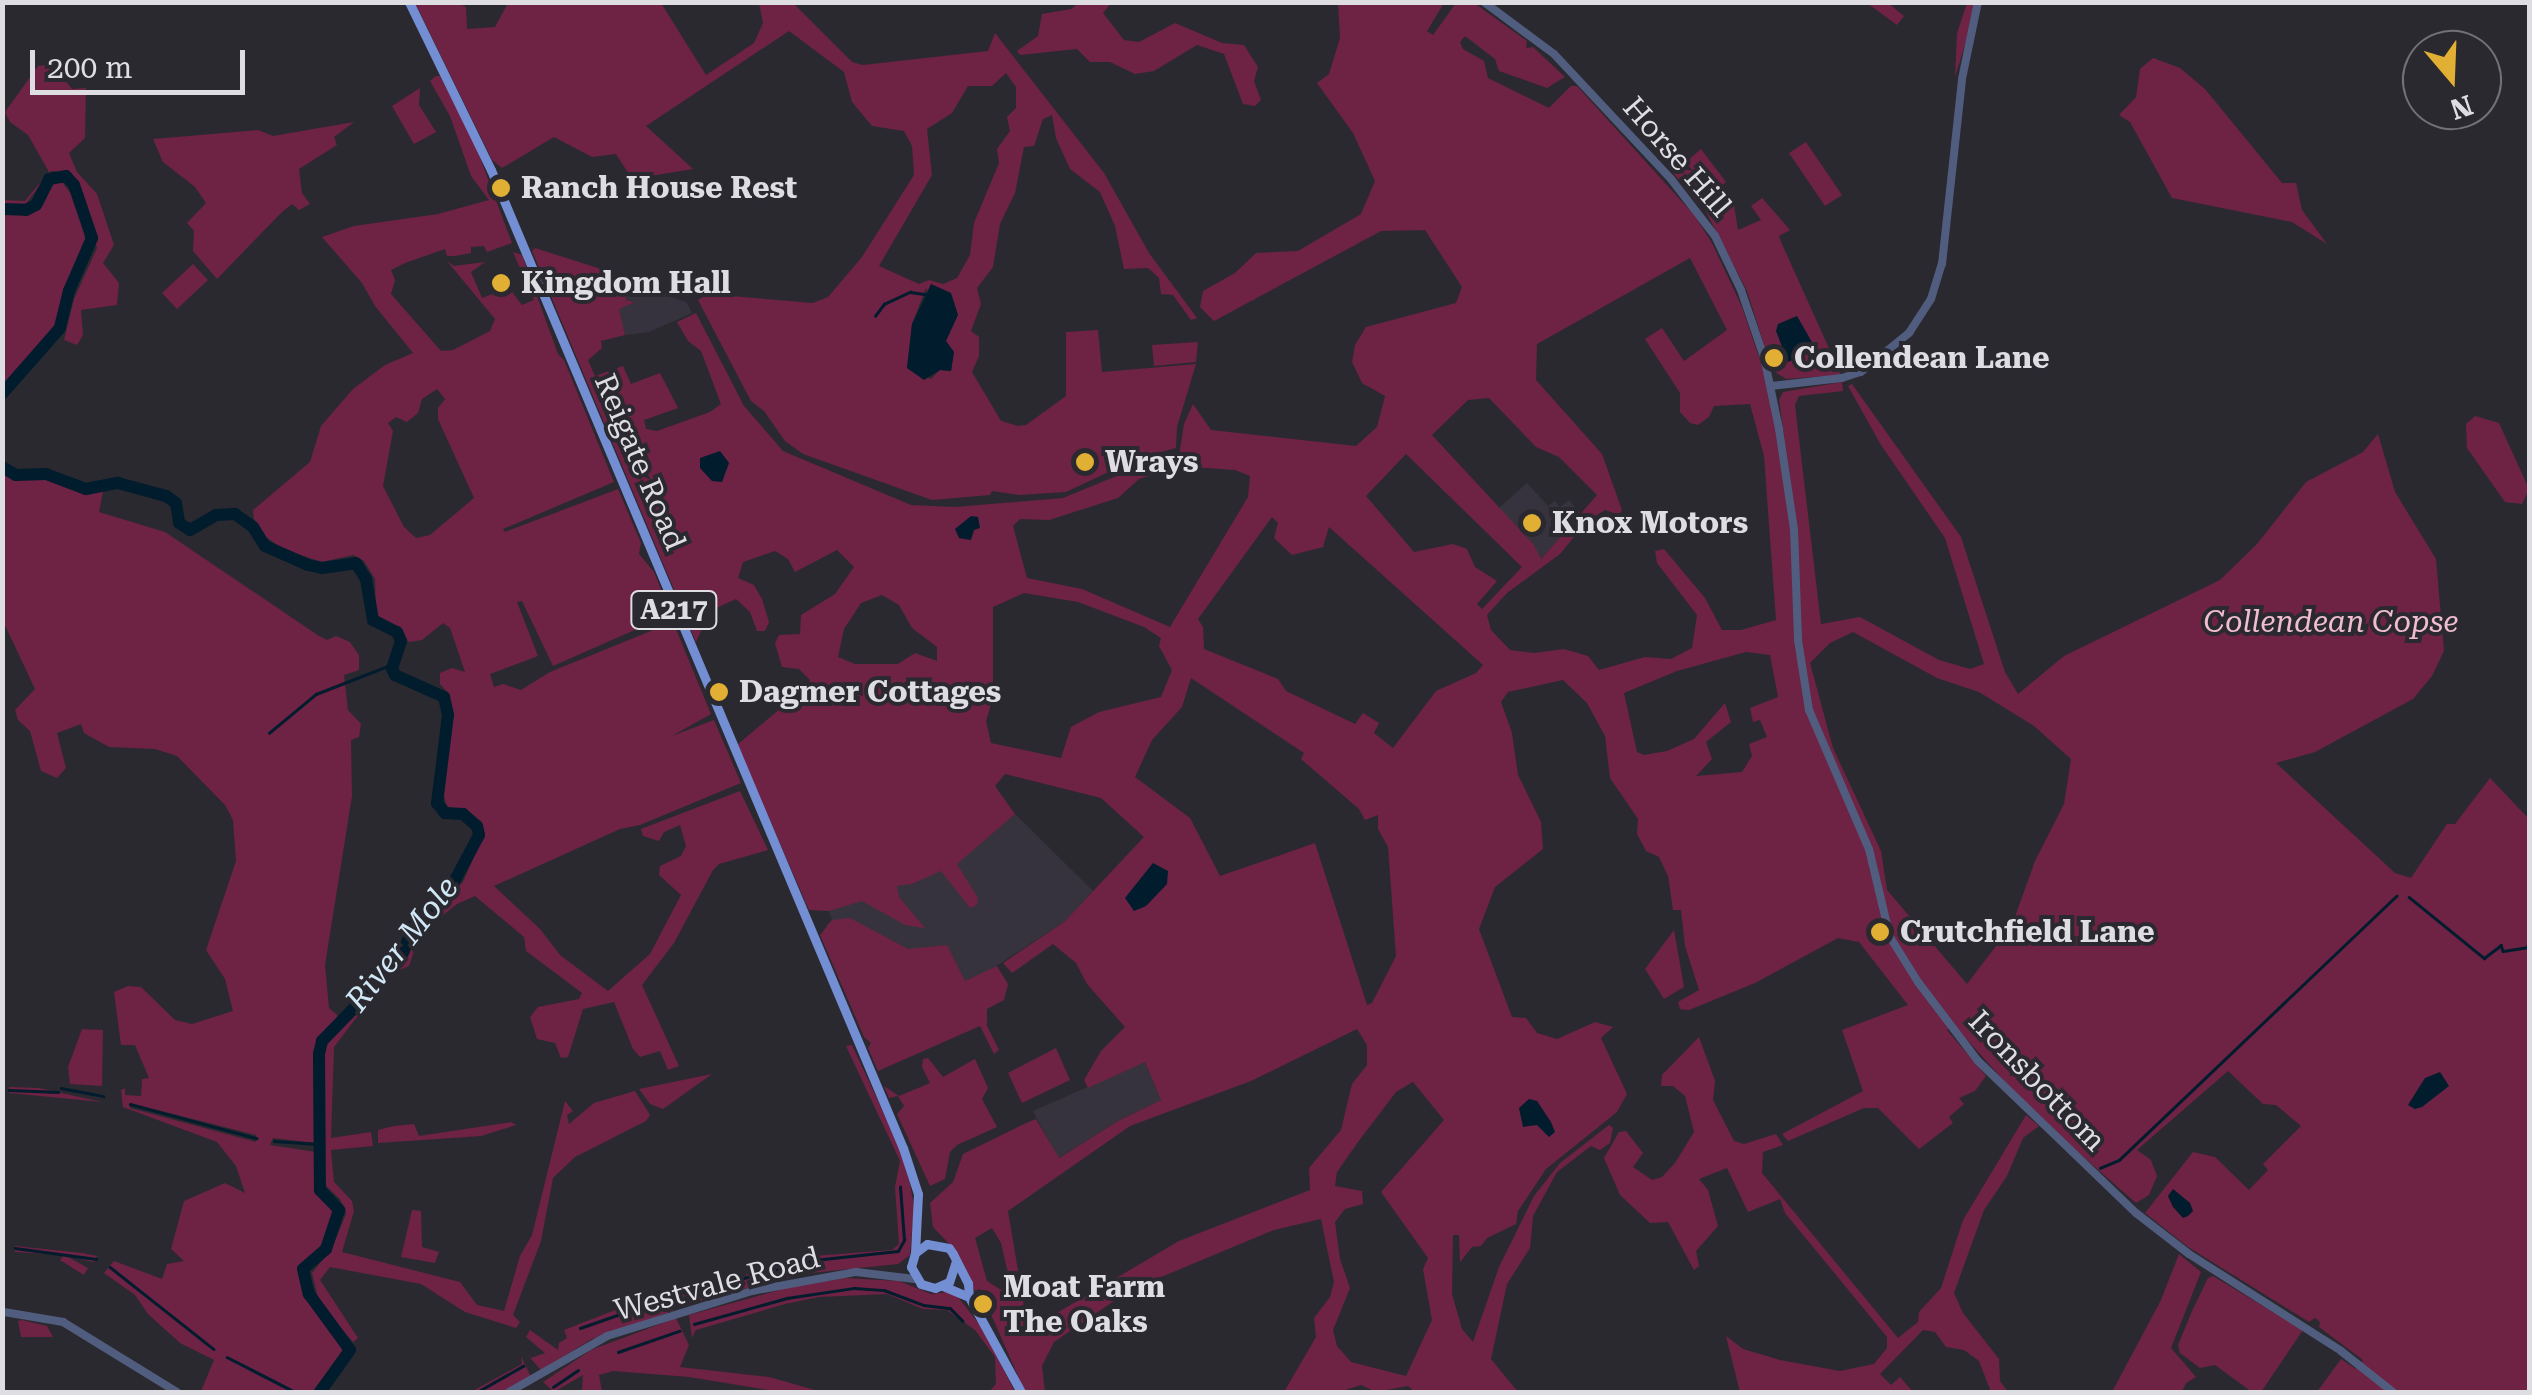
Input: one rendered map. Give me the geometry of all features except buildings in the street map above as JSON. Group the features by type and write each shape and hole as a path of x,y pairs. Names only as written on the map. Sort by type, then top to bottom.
{"main road":[{"name":"Reigate Road","path":"409,2 492,170 903,1148 918,1194 920,1224 914,1257"},
{"name":"Reigate Road","path":"920,1224 934,1243"},
{"path":"969,1297 943,1286 928,1287 915,1278 914,1257 934,1243 948,1248 968,1283 969,1297 1021,1392"},
{"path":"943,1286 954,1276 956,1262"}],"street":[{"name":"Horse Hill","path":"1484,2 1554,54 1698,211 1742,290 1772,386"},
{"path":"1772,386 1861,372 1909,333 1931,299 1942,264 1962,79 1978,2"},
{"name":"Ironsbottom","path":"1772,386 1794,528 1798,640 1809,710 1825,755 1869,849 1890,937 1978,1061 2136,1213 2189,1254 2341,1351 2393,1392"},
{"name":"Westvale Road","path":"892,1273 914,1257"},
{"name":"Westvale Road","path":"509,1392 569,1355 643,1322 811,1278 892,1273 915,1278"},
{"path":"4,1312 63,1322 177,1392"}],"shaded area":[{"path":"627,282 686,302 692,313 649,332 625,335 618,309 634,301 626,300"},
{"path":"1527,483 1548,506 1555,501 1560,507 1569,500 1581,514 1540,560 1499,508"},
{"path":"1015,814 1093,891 1064,922 973,981 964,981 915,957 826,926 832,920 829,911 809,910 803,898 831,896 839,881 912,884 957,863"},
{"path":"1145,1062 1161,1100 1058,1158 1033,1111"}],"green space":[{"path":"415,3 457,3 466,7 467,29 495,27 508,3 661,3 706,75 754,43 763,23 759,3 793,3 852,62 863,65 988,51 995,33 1104,173 1149,253 1197,318 1191,320 1173,295 1161,294 1159,278 1148,268 1124,269 1115,226 1100,192 1070,169 1056,138 1052,115 1043,119 1034,146 1024,147 1015,193 1000,224 993,267 977,288 981,304 971,331 979,337 979,356 972,372 1001,421 1018,426 1026,425 1066,396 1066,332 1098,330 1102,372 1196,364 1177,427 1176,448 1138,458 1066,492 1019,495 992,491 990,495 932,500 803,454 785,441 764,411 751,401 698,300 707,294 813,303 828,297 862,257 914,175 912,146 904,131 872,126 852,102 844,72 789,31 646,126 693,169 632,179 616,154 592,157 554,137 502,168 492,160","holes":["1006,73 1016,87 1016,108 1007,117 1010,131 997,149 999,163 974,223 970,255 957,278 943,284 929,280 919,284 879,266 932,175 927,129 952,113 968,86 992,86","926,288 947,347 954,352 951,371 940,370 931,379 907,368 912,324"]},
{"path":"1079,3 1111,3 1103,13 1124,40 1139,42 1175,23 1222,43 1244,45 1258,67 1254,81 1261,100 1255,106 1243,104 1224,54 1197,45 1154,71 1135,74 1110,62 1090,62 1077,49 1020,55 1017,51 1038,36 1042,14 1071,9"},
{"name":"Collendean Copse","path":"1338,3 1444,3 1427,31 1433,35 1456,3 1474,3 1527,41 1526,48 1533,47 1565,77 1547,88 1499,71 1495,59 1465,36 1460,42 1463,49 1484,61 1488,78 1549,108 1571,86 1577,86 1695,216 1712,243 1742,307 1764,372 1791,484 1779,400 1783,392 1842,382 1843,391 1799,396 1795,405 1821,624 1860,617 1939,660 1970,669 1984,664 1945,538 1881,445 1848,386 1852,384 1961,537 2005,672 2018,694 2064,656 2220,580 2257,544 2306,482 2363,452 2378,434 2395,492 2436,559 2444,651 2432,676 2413,699 2315,752 2276,763 2395,873 2411,878 2447,824 2455,824 2490,778 2529,819 2529,1392 2317,1392 2341,1359 2356,1369 2363,1360 2319,1327 2315,1318 2309,1322 2188,1247 2145,1213 2193,1152 2215,1157 2249,1190 2268,1170 2263,1164 2301,1126 2276,1105 2263,1104 2228,1071 2137,1150 2151,1160 2157,1176 2149,1195 2136,1203 2032,1112 1953,1024 1947,1030 1986,1076 1975,1091 1959,1098 1964,1104 1949,1117 1953,1123 1919,1149 1878,1108 1864,1108 1788,1141 1782,1134 1863,1091 1842,1030 1908,1005 1859,942 1838,938 1755,983 1689,1010 1680,1009 1678,1002 1699,990 1685,946 1681,910 1673,910 1668,876 1659,857 1646,851 1637,834 1638,819 1610,778 1605,736 1587,703 1563,680 1508,692 1501,702 1512,733 1518,775 1541,822 1543,849 1495,887 1479,929 1512,1017 1526,1018 1537,1033 1557,1039 1595,1022 1613,1027 1601,1038 1627,1094 1617,1112 1546,1169 1518,1211 1516,1224 1487,1238 1481,1246 1472,1247 1460,1262 1459,1235 1453,1235 1452,1294 1462,1329 1473,1342 1499,1267 1534,1196 1560,1163 1609,1125 1613,1128 1610,1143 1600,1150 1591,1146 1557,1172 1533,1216 1530,1248 1507,1284 1491,1359 1518,1392 1415,1392 1408,1386 1376,1392 1361,1385 1339,1392 1284,1392 1316,1337 1314,1318 1330,1297 1334,1282 1321,1219 1274,1230 1130,1290 1054,1342 1042,1366 1045,1392 1025,1392 980,1289 975,1291 954,1249 933,1227 930,1203 953,1182 963,1154 1024,1124 1036,1119 1059,1158 1161,1100 1145,1062 1088,1088 1084,1080 1101,1051 1125,1027 1087,984 1076,963 1053,944 1012,973 1003,963 1064,922 1144,837 1101,798 1005,774 995,786 1015,814 957,864 978,898 977,905 970,908 941,871 897,886 899,897 925,928 905,925 862,901 829,911 809,910 737,745 806,687 810,680 799,669 782,667 775,643 779,635 800,634 801,615 835,594 854,567 837,550 795,572 788,559 775,551 743,562 738,578 754,585 762,599 769,622 765,631 757,631 750,612 736,599 710,611 696,642 532,251 535,248 601,269 627,282 626,300 635,302 619,309 625,335 601,341 602,348 588,360 595,376 623,366 631,384 660,373 678,408 644,420 646,429 657,431 710,412 721,404 701,351 688,341 677,322 696,313 744,406 783,451 911,505 955,507 1063,498 1158,459 1179,456 1184,424 1193,404 1211,430 1356,446 1377,427 1385,396 1362,383 1352,362 1355,345 1366,327 1456,303 1462,287 1425,230 1381,231 1214,321 1200,307 1203,291 1235,273 1256,253 1298,251 1361,214 1375,181 1353,133 1317,83 1329,74 1340,38","holes":["1690,258 1727,330 1684,361 1662,328 1645,339 1680,393 1680,412 1690,423 1698,425 1709,417 1714,406 1750,404 1764,456 1776,620 1741,630 1722,630 1705,598 1664,549 1655,551 1657,563 1697,615 1692,648 1671,659 1645,657 1599,670 1588,656 1564,649 1534,653 1510,650 1491,630 1487,615 1507,593 1560,554 1587,521 1605,510 1619,515 1622,510 1602,454 1536,380 1537,344","1489,398 1536,447 1559,457 1597,495 1541,559 1534,545 1432,435 1468,400","1406,454 1522,567 1482,609 1477,604 1497,581 1475,567 1467,549 1453,544 1414,552 1366,496","1179,466 1235,470 1250,476 1248,497 1170,627 1082,589 1027,578 1013,526 1020,519 1049,520 1118,498 1139,479","1272,517 1278,523 1274,538 1292,555 1323,547 1329,527 1483,665 1476,673 1436,691 1393,748 1374,733 1379,723 1363,713 1355,724 1286,691 1278,679 1204,649 1203,627 1198,619","1024,593 1078,602 1144,627 1161,638 1159,646 1172,670 1161,697 1099,712 1071,727 1061,758 991,743 986,721 993,698 993,607","882,595 899,605 912,628 937,647 937,661 915,653 898,664 855,664 838,657 844,629 861,603","1853,632 1937,678 1979,692 2034,726 2071,759 2064,804 2035,861 2012,925 1967,984 1887,890 1881,851 1833,748 1810,663 1830,643","1746,652 1770,655 1778,697 1750,708 1753,722 1760,720 1767,737 1749,744 1752,756 1742,772 1696,776 1712,759 1706,742 1731,722 1725,703 1694,739 1667,751 1644,755 1637,752 1624,693 1677,671","1191,678 1304,753 1301,759 1359,809 1365,820 1378,815 1378,829 1388,847 1396,956 1372,1003 1367,1005 1315,843 1220,876 1190,818 1135,777 1152,740 1182,707","1357,1029 1367,1045 1367,1065 1352,1084 1341,1130 1309,1168 1310,1190 1179,1241 1028,1330 1008,1211 1130,1126 1251,1081","1413,1082 1444,1120 1381,1192 1428,1258 1423,1269 1432,1320 1406,1376 1351,1362 1337,1346 1333,1330 1350,1288 1340,1259 1335,1222 1345,1209 1363,1204 1362,1191 1335,1186 1337,1172 1396,1092","992,1228 1001,1243 1011,1286 1001,1290 987,1281 975,1238"]},
{"path":"1867,3 1888,3 1904,16 1897,25"},
{"path":"1967,3 1978,3 1955,77 1957,33"},
{"path":"2153,58 2180,68 2205,89 2282,183 2296,183 2302,210 2327,244 2292,222 2172,198 2130,122 2119,115 2136,97 2140,69"},
{"path":"52,64 72,89 86,88 85,138 69,153 77,172 97,194 114,245 103,263 119,283 117,305 81,310 83,335 77,345 64,340 74,299 97,248 77,184 66,172 51,171 24,206 3,204 3,200 25,201 49,172 28,135 10,122 5,112 38,66"},
{"path":"440,76 473,139 512,243 487,252 484,246 471,247 471,253 455,256 447,256 445,249 405,263 391,270 395,280 391,294 441,351 453,350 490,331 495,319 447,261 454,266 485,262 471,272 482,298 509,288 522,305 534,300 513,252 522,255 558,354 564,360 614,482 503,529 505,532 618,489 641,543 639,554 654,572 671,614 553,666 522,601 517,602 538,656 490,674 494,687 503,684 521,690 550,672 673,622 711,714 672,736 714,720 741,783 640,825 620,829 494,886 540,929 560,955 608,991 650,954 681,895 659,875 660,866 681,856 686,846 680,825 664,832 659,841 643,836 641,829 740,791 768,850 719,864 713,870 674,943 642,985 679,1066 668,1070 660,1051 640,1057 633,1049 614,1002 583,1009 568,1057 561,1058 555,1043 537,1039 530,1017 538,1007 579,999 582,993 526,951 524,937 475,896 457,904 420,933 409,966 378,979 384,969 410,953 414,929 463,882 479,845 483,829 478,820 466,811 447,807 442,788 453,715 448,693 440,684 440,673 452,668 465,672 450,628 443,623 422,640 409,642 376,614 375,579 364,561 353,555 322,562 283,549 266,537 254,519 253,510 310,462 321,426 353,389 385,365 413,353 375,306 362,283 322,237 354,226 438,214 489,200 471,176 450,116 430,81","holes":["437,389 445,399 438,408 438,419 474,498 430,535 416,538 404,527 383,486 393,431 388,423 396,417 407,422 418,413 422,399"]},
{"path":"420,88 419,105 436,132 414,144 392,106"},
{"path":"354,122 334,137 337,145 299,169 302,193 310,204 299,210 292,204 282,212 217,279 193,251 194,231 187,223 206,203 195,187 163,162 153,139 258,130 273,136"},
{"path":"1806,142 1842,195 1825,206 1789,153"},
{"path":"1701,149 1726,182 1700,205 1673,173"},
{"path":"62,182 76,200 87,247 65,295 58,327 3,387 3,215 31,214 43,205 53,183"},
{"path":"1727,198 1734,205 1738,230 1761,220 1751,206 1762,198 1790,230 1779,236 1841,375 1786,379 1772,370 1747,291 1705,210"},
{"path":"193,264 208,280 177,309 162,293"},
{"path":"1198,342 1196,362 1154,366 1152,345"},
{"path":"2475,416 2499,423 2529,489 2522,504 2505,502 2467,448 2466,424"},
{"path":"2,472 22,479 45,477 80,492 103,492 99,512 165,532 319,636 327,640 336,636 350,642 359,655 359,670 344,675 348,710 361,724 359,737 351,740 352,796 325,965 329,1008 338,1016 313,1056 315,1143 273,1138 270,1145 316,1152 315,1187 332,1206 334,1217 325,1244 301,1265 299,1278 304,1295 345,1349 312,1392 201,1391 214,1360 180,1343 148,1314 135,1295 104,1273 114,1261 162,1279 167,1264 184,1261 171,1249 184,1201 225,1183 245,1193 236,1166 217,1142 123,1107 121,1090 125,1088 125,1095 141,1096 142,1079 149,1078 135,1045 121,1045 114,992 128,986 141,987 175,1020 192,1024 233,1011 225,979 206,950 236,861 233,820 225,805 177,756 155,749 109,747 84,733 81,724 57,733 66,768 57,778 41,771 30,731 18,720 15,710 35,689 3,621","holes":["130,1103 256,1135 256,1142 130,1108"]},
{"path":"850,918 908,949 947,945 965,981 997,966 1008,984 1004,1000 987,1009 987,1026 999,1050 994,1054 980,1026 878,1071 868,1048 871,1043 864,1037 820,935 832,920"},
{"path":"1674,930 1684,987 1664,999 1645,969"},
{"path":"359,1007 360,1013 334,1047 331,1138 371,1132 373,1146 331,1150 334,1182 352,1201 354,1211 342,1252 460,1282 477,1305 504,1311 520,1256 532,1235 565,1101 573,1111 567,1115 569,1124 594,1103 635,1091 650,1115 646,1121 575,1157 553,1178 541,1241 513,1315 520,1322 516,1328 465,1312 421,1284 330,1267 320,1280 358,1338 353,1342 319,1302 312,1273 332,1248 346,1214 340,1199 324,1184 325,1043"},
{"path":"82,1029 103,1030 102,1086 70,1084 68,1067"},
{"path":"1699,1037 1715,1081 1713,1100 1734,1141 1744,1144 1776,1134 1783,1145 1763,1152 1762,1173 1898,1338 1918,1322 1919,1312 1941,1288 1963,1220 2026,1115 2039,1126 2023,1138 2007,1176 1984,1210 1954,1293 1963,1313 1999,1359 2000,1381 2008,1392 1991,1392 1979,1361 1964,1350 1946,1347 1935,1332 1923,1330 1880,1374 1891,1385 1900,1377 1913,1392 1740,1392 1726,1336 1743,1349 1840,1371 1874,1364 1887,1348 1887,1337 1785,1213 1780,1199 1748,1212 1727,1168 1699,1179 1708,1190 1718,1226 1696,1251 1699,1266 1694,1270 1668,1222 1650,1223 1620,1195 1604,1158 1619,1132 1626,1131 1643,1153 1633,1167 1652,1180 1662,1177 1675,1163 1694,1132 1685,1096 1673,1086 1661,1086 1662,1075"},
{"path":"852,1045 898,1144 910,1184 914,1207 910,1255 898,1264 801,1274 680,1306 675,1287 686,1283 689,1289 813,1256 892,1250 899,1244 895,1187 900,1161 846,1046"},
{"path":"1056,1048 1070,1080 1022,1103 1008,1073"},
{"path":"928,1058 943,1077 975,1059 988,1088 982,1099 997,1127 957,1145 950,1152 945,1179 930,1186 897,1114 904,1106 898,1096 889,1098 884,1086 899,1096 930,1083 922,1067 923,1059"},
{"path":"712,1074 663,1109 650,1104 639,1089"},
{"path":"9,1087 39,1088 102,1102 9,1093"},
{"path":"511,1122 516,1125 481,1136 378,1143 378,1130 394,1126 414,1124 419,1136"},
{"path":"412,1210 421,1211 422,1247 439,1252 435,1263 401,1257"},
{"path":"15,1246 97,1256 94,1262 66,1256 88,1268 84,1275 60,1260 64,1255 15,1252"},
{"path":"2179,1254 2201,1272 2171,1348 2196,1377 2186,1383 2182,1392 2112,1392 2161,1300"},
{"path":"2213,1276 2303,1330 2261,1392 2252,1392 2215,1365 2200,1368 2180,1353 2178,1345 2192,1311 2208,1278"},
{"path":"845,1278 899,1281 931,1294 949,1292 958,1297 983,1329 1015,1392 989,1392 996,1384 995,1357 975,1330 947,1310 923,1309 887,1294 819,1297 785,1304 696,1330 692,1338 689,1315 790,1287"},
{"path":"669,1289 673,1311 592,1339 541,1370 526,1353 531,1358 545,1353 526,1337 530,1330 558,1350 559,1343 567,1338 564,1330"},
{"path":"676,1318 689,1345 680,1367 769,1377 822,1392 781,1392 689,1377 613,1371 599,1375 602,1392 582,1392 583,1375 554,1392 543,1382 591,1350"},
{"path":"18,1321 47,1326 53,1337 21,1337"},
{"path":"521,1356 531,1377 505,1392 471,1392 522,1364"}],"water":[{"path":"931,284 951,293 958,315 946,341 954,352 951,371 940,370 924,380 907,368 912,324"},
{"path":"1797,316 1813,344 1810,352 1788,362 1776,331 1778,324"},
{"path":"720,451 729,463 722,482 712,481 700,468 700,458"},
{"path":"971,516 978,517 980,528 974,530 971,540 959,538 955,529"},
{"path":"1153,863 1168,871 1167,884 1146,906 1134,911 1125,898"},
{"path":"2440,1072 2449,1086 2422,1107 2408,1105 2425,1078"},
{"path":"1529,1099 1537,1101 1551,1122 1555,1132 1549,1137 1537,1125 1523,1127 1519,1108"},
{"path":"2173,1189 2190,1203 2193,1211 2188,1216 2183,1218 2173,1207 2168,1196"}],"waterway":[{"name":"River Mole","path":"2,209 26,210 36,205 49,179 66,176 74,185 92,238 69,291 60,328 2,394"},
{"path":"875,316 884,304 910,292 924,294"},
{"name":"River Mole","path":"2,467 16,475 46,474 86,489 118,483 166,496 176,503 179,523 190,530 216,515 235,514 253,527 265,546 308,565 322,568 356,563 366,579 373,620 397,632 401,641 392,669 395,675 444,697 448,715 437,803 445,813 463,814 477,826 479,835 445,899 416,920 403,953 376,973 358,1004 322,1041 319,1054 320,1190 339,1210 326,1249 303,1269 309,1294 350,1350 320,1392"},
{"path":"269,733 316,694 393,664"},
{"path":"2100,1168 2119,1160 2396,896"},
{"path":"2409,897 2484,958 2501,945 2503,951 2527,947 2530,940"},
{"path":"61,1088 103,1096"},
{"path":"9,1090 58,1092"},
{"path":"130,1104 256,1138"},
{"path":"274,1141 319,1144"},
{"path":"684,1293 814,1260 898,1251 904,1240 900,1187"},
{"path":"15,1248 96,1259"},
{"path":"110,1267 214,1349"},
{"path":"694,1324 787,1298 854,1288 884,1290 924,1305 950,1308 963,1321"},
{"path":"580,1328 669,1297"},
{"path":"618,1352 679,1331"},
{"path":"227,1357 295,1392"},
{"path":"477,1392 523,1366"},
{"path":"553,1387 578,1370"}],"place":[{"name":"Ranch House Rest","path":"501,188"},
{"name":"Kingdom Hall","path":"501,283"},
{"name":"Collendean Lane","path":"1774,358"},
{"name":"Wrays","path":"1085,462"},
{"name":"Knox Motors","path":"1532,523"},
{"name":"Dagmer Cottages","path":"719,692"},
{"name":"Crutchfield Lane","path":"1880,932"},
{"name":"Moat Farm The Oaks","path":"983,1304"}]}
